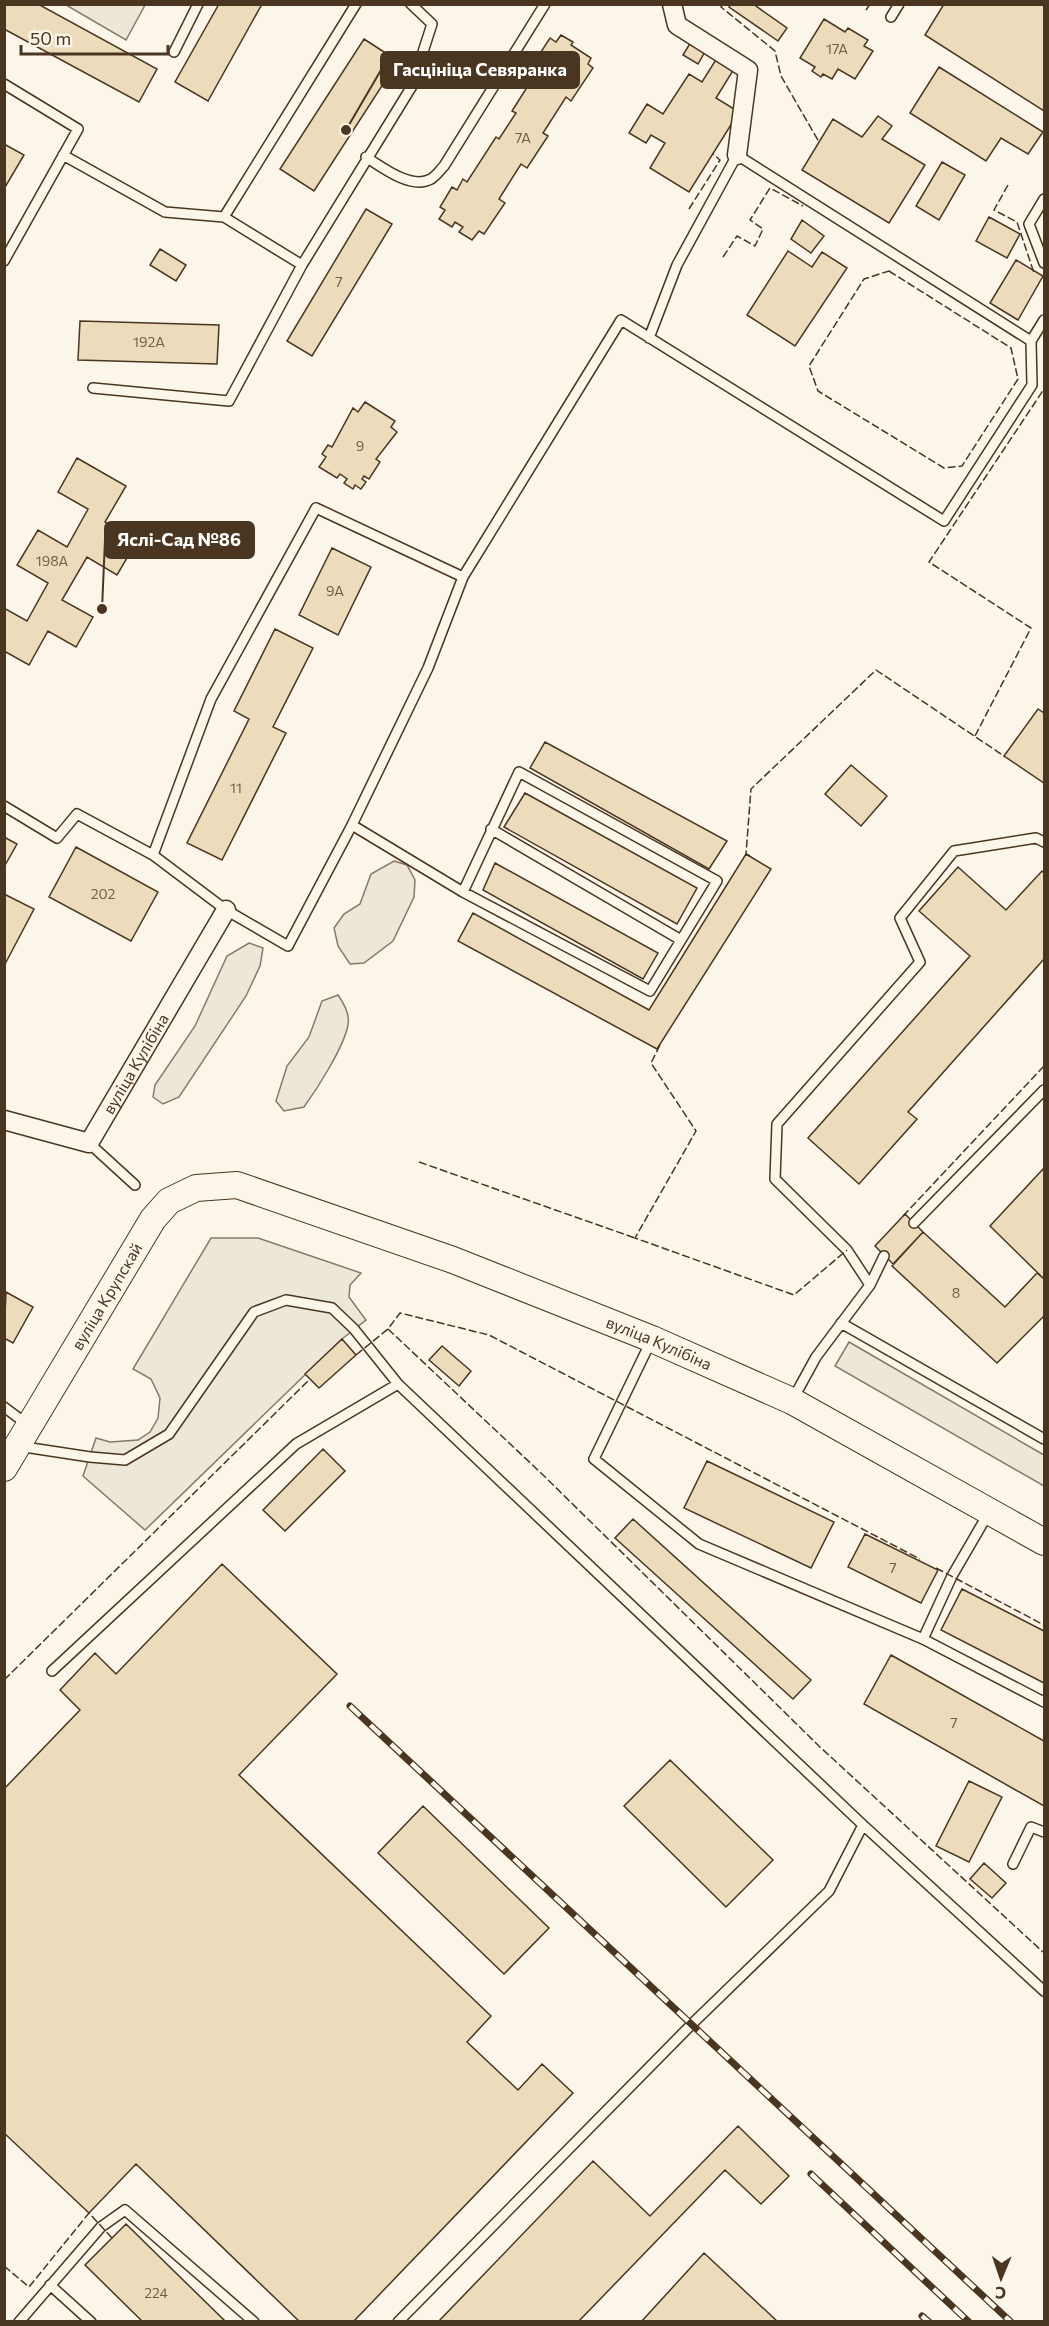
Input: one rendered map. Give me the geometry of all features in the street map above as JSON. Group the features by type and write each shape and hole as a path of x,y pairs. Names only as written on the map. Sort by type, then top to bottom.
{"main road":[{"name":"вуліца Крупскай","path":"16,1446 153,1219 169,1201 196,1188 237,1185 251,1189"},
{"name":"вуліца Кулібіна","path":"251,1189 453,1260 652,1339 792,1401 1044,1542"}],"street":[{"path":"672,4 677,25 748,70 737,155"},
{"name":"вуліца Кулібіна","path":"89,1143 226,910"},
{"path":"4,1120 89,1143"}],"lane":[{"path":"174,52 198,4"},
{"path":"224,217 356,4"},
{"path":"93,388 229,401 302,265 366,157 412,86 432,24 411,4"},
{"path":"366,157 405,179 419,182 431,179 444,166 545,4"},
{"path":"891,17 899,4"},
{"path":"4,84 78,129 4,261"},
{"path":"63,155 165,212 224,217 302,265"},
{"path":"649,338 677,265 737,155 1031,341"},
{"path":"1044,199 1029,224 1044,263"},
{"path":"4,806 57,838 77,814 153,855 226,910 288,946 352,825 428,668 463,577 621,320 944,521 1032,385 1031,341 1044,320"},
{"path":"153,855 211,699 316,508 463,577"},
{"path":"352,825 463,892 650,991 717,881 519,772 463,892"},
{"path":"491,829 681,940"},
{"path":"870,1285 847,1250 775,1179 777,1124 920,962 900,918 954,851 1036,838 1044,842"},
{"path":"914,1223 1044,1090"},
{"path":"89,1143 135,1185"},
{"path":"792,1401 816,1357 870,1285 884,1256"},
{"path":"4,1407 16,1446 125,1460 169,1434 254,1312 286,1300 332,1308 354,1329 398,1384 863,1825 1044,1991"},
{"path":"841,1323 1044,1439"},
{"path":"652,1339 594,1459 699,1544 923,1639 1044,1702"},
{"path":"52,1671 296,1444 398,1384"},
{"path":"923,1639 952,1576 990,1512"},
{"path":"398,2322 692,2024 829,1891 863,1825"},
{"path":"1013,1864 1032,1827 1044,1832"},
{"path":"19,2322 101,2227 125,2210 254,2322"},
{"path":"50,2285 91,2322"}],"shaded area":[{"path":"66,5 145,5 126,40"},
{"path":"394,861 407,865 415,880 414,897 393,941 364,963 350,964 338,946 334,928 344,914 360,904 371,874"},
{"path":"249,943 263,948 260,966 246,996 179,1097 163,1104 153,1097 155,1085 195,1026 227,956"},
{"path":"338,995 346,1009 348,1025 336,1056 304,1107 284,1111 276,1101 287,1066 309,1037 322,1001"},
{"path":"211,1238 258,1238 361,1273 350,1285 349,1297 366,1320 342,1339 145,1530 83,1476 96,1438 110,1442 138,1440 150,1432 158,1418 160,1398 151,1379 133,1369"},
{"path":"849,1342 1044,1455 1044,1486 835,1366"}],"building":[{"path":"4,4 38,4 157,69 139,102 4,29"},
{"path":"219,4 262,4 208,101 175,82"},
{"path":"731,4 753,4 787,28 778,41 729,7"},
{"path":"944,4 1044,4 1044,111 925,35"},
{"path":"824,19 845,32 848,28 868,40 864,46 873,51 855,79 838,69 832,79 823,74 821,77 812,71 815,67 800,58"},
{"path":"561,35 573,42 571,45 591,58 588,64 593,68 571,101 566,97 543,133 548,136 527,168 521,164 499,199 505,203 484,234 479,231 472,240 459,232 463,227 455,222 452,227 439,219 445,210 440,207 452,187 457,190 463,179 467,182 496,137 499,139 516,113 512,111 531,81 537,84 551,63 539,55 550,38 556,42"},
{"path":"364,39 398,61 314,191 280,169"},
{"path":"692,40 707,48 698,64 683,55"},
{"path":"717,58 734,69 716,98 739,112 689,192 650,168 665,143 651,135 646,143 629,133 647,104 663,114 689,74 702,82"},
{"path":"939,67 1043,132 1028,154 1001,138 986,161 910,113"},
{"path":"878,116 892,126 882,139 925,165 889,223 802,170 833,119 862,137"},
{"path":"4,144 24,155 4,189"},
{"path":"942,162 965,175 939,220 916,206"},
{"path":"366,209 392,224 312,356 287,341"},
{"path":"989,217 1020,234 1007,258 976,241"},
{"path":"802,220 824,236 811,253 791,239"},
{"path":"160,249 186,265 176,281 150,265"},
{"path":"788,251 812,267 822,252 847,268 795,346 747,315"},
{"path":"1016,260 1043,276 1018,320 990,303"},
{"path":"80,321 219,325 217,364 78,360"},
{"path":"365,402 395,421 391,427 397,432 376,459 380,462 369,479 364,476 362,479 366,482 361,489 355,485 353,489 344,483 347,479 340,474 337,478 319,467 326,457 322,454 328,445 332,447 353,408 358,412"},
{"path":"77,458 126,486 105,522 137,541 117,575 87,557 62,600 93,617 76,647 48,631 29,665 4,651 4,608 27,621 48,583 17,565 38,530 67,547 88,509 58,492"},
{"path":"332,548 371,567 338,635 299,615"},
{"path":"275,629 313,648 273,727 286,733 222,860 187,843 249,719 234,711"},
{"path":"1038,709 1044,713 1044,783 1004,756"},
{"path":"545,742 727,841 709,869 530,768"},
{"path":"851,765 887,796 861,826 825,794"},
{"path":"525,793 697,888 677,924 504,827"},
{"path":"4,837 17,844 4,867"},
{"path":"76,847 158,892 131,941 49,897"},
{"path":"746,854 771,869 657,1049 458,941 473,913 649,1010"},
{"path":"495,863 658,953 643,979 483,890"},
{"path":"958,867 1006,910 1042,871 1044,873 1044,959 908,1112 917,1119 859,1184 808,1138 970,956 919,911"},
{"path":"4,894 34,909 4,966"},
{"path":"1044,1168 1044,1279 990,1226"},
{"path":"905,1214 923,1232 893,1264 875,1246"},
{"path":"923,1232 1005,1307 1037,1273 1044,1279 1044,1316 997,1363 892,1266"},
{"path":"6,1292 33,1307 13,1343 4,1338"},
{"path":"342,1339 356,1355 319,1388 305,1374"},
{"path":"442,1346 471,1371 459,1386 429,1360"},
{"path":"323,1449 345,1471 285,1531 263,1510"},
{"path":"707,1461 834,1522 811,1568 684,1508"},
{"path":"633,1519 811,1680 793,1699 615,1538"},
{"path":"865,1534 938,1570 921,1603 848,1567"},
{"path":"222,1564 337,1674 239,1775 491,2016 467,2042 518,2090 542,2064 573,2093 353,2322 300,2322 136,2164 89,2213 4,2133 4,1789 80,1710 60,1690 95,1653 116,1674"},
{"path":"962,1589 1044,1631 1044,1683 941,1630"},
{"path":"891,1655 1044,1741 1044,1806 864,1704"},
{"path":"670,1760 773,1860 726,1907 624,1806"},
{"path":"969,1781 1002,1797 969,1862 936,1846"},
{"path":"423,1806 549,1928 504,1974 378,1853"},
{"path":"984,1863 1006,1883 992,1898 970,1879"},
{"path":"738,2126 789,2176 761,2204 725,2170 578,2322 438,2322 593,2161 650,2216"},
{"path":"126,2224 226,2322 143,2322 85,2265"},
{"path":"704,2253 778,2322 641,2322"}],"railway":[{"path":"350,1706 1011,2322"},
{"path":"811,2174 969,2322"},
{"path":"922,2316 929,2322"}],"fence":[{"path":"723,4 721,7 775,51 781,76 819,142"},
{"path":"866,10 870,4"},
{"path":"689,209 720,160 713,154"},
{"path":"1008,185 994,210 1017,222 1034,273"},
{"path":"723,257 737,236 755,246 763,229 750,220 770,188 803,206"},
{"path":"889,271 1011,348 1018,379 962,466 944,468 818,391 809,366 864,279 889,271"},
{"path":"975,736 1031,628 929,562 1044,389"},
{"path":"750,856 746,854 751,789 876,670 1004,756"},
{"path":"660,1045 651,1063 696,1131 635,1238 794,1295 847,1250"},
{"path":"903,1216 1044,1066"},
{"path":"419,1162 635,1238"},
{"path":"356,1355 388,1329 400,1313 489,1335 920,1559"},
{"path":"388,1329 541,1473 820,1747 1043,1952"},
{"path":"4,1680 309,1380"},
{"path":"936,1568 1044,1625"},
{"path":"4,2266 29,2287 89,2213 112,2238"}],"place":[{"name":"Гасцініца Севяранка","path":"346,130"},
{"name":"Яслі-Сад №86","path":"102,609"}]}
